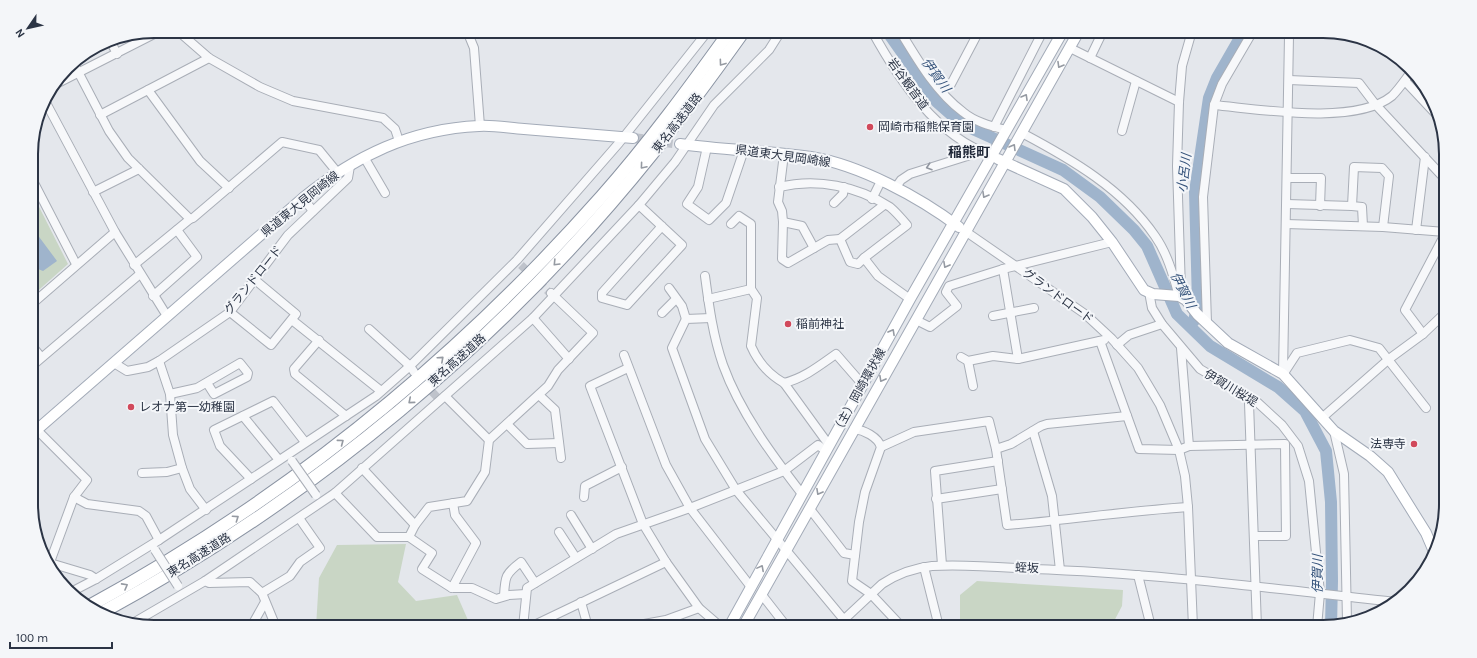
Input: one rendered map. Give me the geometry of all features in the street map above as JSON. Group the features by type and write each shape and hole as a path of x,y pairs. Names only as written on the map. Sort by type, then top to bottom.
{"highway":[{"name":"東名高速道路","path":"94,603 180,554 284,485 382,409 454,347 507,297 602,195 687,90 725,38"},
{"name":"東名高速道路","path":"107,610 186,564 291,495 360,443 462,357 521,300 611,203 697,97 739,38"}],"main road":[{"path":"1006,130 1060,38"},
{"path":"1022,133 1075,38"},
{"name":"県道東大見岡崎線","path":"38,426 114,363 303,198 337,172 364,157 399,141 438,130 480,126 628,138"},
{"name":"（主）岡崎環状線","path":"733,620 910,299 1006,130"},
{"name":"（主）岡崎環状線","path":"747,620 965,231 1022,133"},
{"name":"県道東大見岡崎線","path":"683,145 784,154 812,158 837,164 896,187 965,231"},
{"path":"991,156 1052,182 1064,189 1092,217 1112,242 1144,290 1183,298 1207,324 1228,343 1283,374 1334,431 1370,456 1388,472 1426,533 1431,545"}],"street":[{"path":"186,38 209,58 260,87 293,101 383,118 394,129 399,141"},
{"path":"470,38 474,48 480,126"},
{"path":"76,589 156,545 279,460 290,458 305,442 346,416 412,369 519,263 628,138 703,38"},
{"path":"140,619 206,581 335,493 440,398 533,318 552,295 639,205 675,162 683,145 714,105 769,50 777,38"},
{"name":"岩谷観音道","path":"876,38 895,68 924,108 940,124 958,138 980,152 991,156"},
{"path":"904,38 918,60 951,103 964,113 994,127 1006,130"},
{"path":"950,86 975,38"},
{"path":"994,127 1039,38"},
{"path":"1090,58 1100,38"},
{"path":"1183,298 1181,290 1177,166 1182,66 1190,38"},
{"path":"1207,324 1203,196 1214,105 1222,84 1248,38"},
{"path":"1283,374 1287,204 1287,113 1290,38"},
{"path":"66,79 146,39"},
{"path":"113,46 117,54"},
{"path":"1070,48 1179,102"},
{"path":"100,115 209,58"},
{"path":"76,68 100,115 120,147 139,169 190,219"},
{"path":"1214,105 1287,113 1324,113 1356,110 1376,104 1391,96 1406,74"},
{"path":"1289,80 1359,83 1376,104 1439,172"},
{"path":"1122,131 1136,81"},
{"path":"1413,81 1423,96"},
{"path":"148,90 200,161 229,188"},
{"path":"48,107 115,232 153,296 167,316"},
{"path":"1022,133 1064,155 1103,182 1141,217 1156,238 1183,298"},
{"path":"134,265 190,219 194,218 282,142 320,150 337,172"},
{"path":"707,147 698,187 688,204 709,220 726,202 744,150"},
{"path":"896,187 901,180 910,174 980,152"},
{"path":"784,154 778,202 782,212 783,222 782,259 788,263 828,240 840,238 884,205"},
{"path":"364,157 385,193"},
{"path":"1416,230 1425,157"},
{"name":"グランドロード","path":"114,363 127,371 148,367 230,312 288,235 348,178 350,166"},
{"path":"1352,206 1354,167 1382,168 1389,176 1383,227"},
{"path":"93,192 139,169"},
{"path":"1287,178 1321,178 1320,206"},
{"path":"872,199 881,181"},
{"path":"779,187 795,183 831,184 844,187 884,205 895,212 907,225 858,264 850,262 840,238"},
{"path":"834,203 843,194 844,187"},
{"path":"38,191 76,264"},
{"path":"303,198 314,211"},
{"path":"1287,204 1362,207 1363,226"},
{"path":"639,205 662,226 682,245 627,305 602,298 602,293 662,226"},
{"path":"731,224 739,216 751,224 751,289 757,298 751,346 759,363 774,378 784,383 827,448"},
{"path":"783,222 802,226 814,248"},
{"path":"1286,224 1363,226 1439,232"},
{"path":"153,296 197,257 177,230"},
{"name":"グランドロード","path":"965,231 1085,314 1115,342 1138,368 1160,405 1179,450 1185,476 1192,580 1193,620"},
{"path":"38,299 76,264 115,232"},
{"path":"916,320 930,328 957,306 946,292 949,286 1003,269 1018,267 1112,242"},
{"path":"1423,334 1405,310 1439,244"},
{"path":"864,258 878,276 910,299"},
{"path":"1003,269 1018,359"},
{"path":"38,361 140,274"},
{"path":"705,276 711,318 723,366 746,414 784,471 802,494"},
{"path":"230,312 271,345 292,320 296,314 254,279"},
{"path":"669,288 682,306 686,319 672,348 704,439 736,490 844,620"},
{"path":"708,299 751,289"},
{"name":"伊賀川桜堤","path":"1149,292 1152,308 1162,324 1200,369 1257,402 1282,425 1298,446 1309,481 1320,594 1318,620"},
{"path":"409,537 415,525 428,507 467,501 486,472 489,440 548,386 558,370 593,333 552,295"},
{"path":"662,313 676,299"},
{"path":"992,316 1034,308"},
{"path":"533,318 569,359"},
{"path":"686,319 711,318"},
{"path":"1323,417 1389,359 1423,334 1439,319"},
{"path":"292,320 319,340 381,391"},
{"path":"973,386 965,359 993,356 1018,359 1100,341 1115,342 1129,335 1162,324"},
{"path":"369,329 412,369"},
{"path":"319,340 294,369 295,374 346,416"},
{"path":"1283,374 1297,353 1350,340 1379,348 1426,408"},
{"path":"1100,341 1140,449 1179,450 1189,446 1250,443 1285,444 1286,536 1255,536"},
{"path":"1181,347 1189,446"},
{"path":"38,354 41,358"},
{"path":"784,383 799,379 809,374 836,354 863,385"},
{"path":"624,355 666,465 690,508 751,587"},
{"path":"159,360 170,394 173,435 182,468 190,489 206,510"},
{"path":"170,394 197,388 240,363 248,373 247,377 214,394 207,383"},
{"path":"628,368 590,386 643,524 666,562 698,608 713,620"},
{"path":"539,395 555,410 561,458"},
{"path":"440,398 489,440"},
{"path":"252,479 220,446 214,430 274,401 305,442"},
{"path":"1250,403 1250,443 1255,536 1257,620"},
{"path":"243,416 279,460"},
{"path":"996,449 1011,444 1047,424 1127,416"},
{"path":"895,620 871,594 852,581 865,492 882,448 914,432 989,421 996,449 1007,525 1055,522 1110,513 1134,513 1188,508"},
{"path":"507,424 527,444 559,443"},
{"path":"854,429 863,430 880,443 882,448"},
{"path":"1033,431 1052,496 1060,570"},
{"path":"1334,431 1344,474 1348,597 1347,617"},
{"path":"38,435 87,480 74,497 52,558"},
{"path":"524,620 527,588 616,534 690,508 784,471 818,445 827,448"},
{"path":"290,458 321,503"},
{"path":"942,565 935,471 998,461"},
{"path":"584,497 585,486 622,467"},
{"path":"142,473 167,472 182,468"},
{"path":"362,468 415,525"},
{"path":"936,499 1002,490"},
{"path":"335,493 377,537 409,537 432,553 422,569 452,588 472,588 496,599 504,596 526,594"},
{"path":"74,497 87,504 139,511 146,516 156,545 178,586 184,594"},
{"path":"452,588 476,544 455,514 453,503"},
{"path":"810,509 844,554 855,555"},
{"path":"571,514 592,549"},
{"path":"262,593 290,576 300,562 320,548 299,518"},
{"path":"559,532 576,558"},
{"path":"504,596 505,579 508,572 521,562 535,583"},
{"path":"544,620 666,562"},
{"path":"56,565 90,575 96,579"},
{"name":"蛭坂","path":"844,620 890,578 924,567 942,565 1138,575 1256,586 1386,601"},
{"path":"924,567 937,620"},
{"path":"1138,575 1149,620"},
{"path":"206,581 209,583 250,582 262,593 273,620"},
{"path":"762,595 782,620"},
{"path":"255,620 265,602"},
{"path":"581,602 586,620"},
{"path":"666,620 698,608"}],"green space":[{"path":"38,205 68,264 38,291"},
{"path":"406,544 398,582 416,601 457,595 468,620 316,620 319,578 337,545"},
{"path":"977,581 1123,590 1122,606 1115,620 960,620 960,595"}],"water":[{"path":"38,235 57,261 43,271 38,269"}],"waterway":[{"name":"伊賀川","path":"892,38 937,102 962,124 1063,170 1100,197 1134,230 1147,246 1177,314 1210,346 1278,387 1305,411 1326,451 1331,502 1331,620"},
{"name":"小呂川","path":"1194,321 1198,303 1195,192 1209,98 1217,78 1240,38"}],"tunnel":[{"path":"633,138 680,144"},
{"path":"521,265 550,293"},
{"path":"415,374 437,397"}],"place":[{"name":"岡崎市稲熊保育園","path":"870,127"},
{"name":"稲前神社","path":"788,324"},
{"name":"レオナ第一幼稚園","path":"131,407"},
{"name":"法専寺","path":"1414,444"}],"district":[{"name":"稲熊町","path":"969,152"}]}
